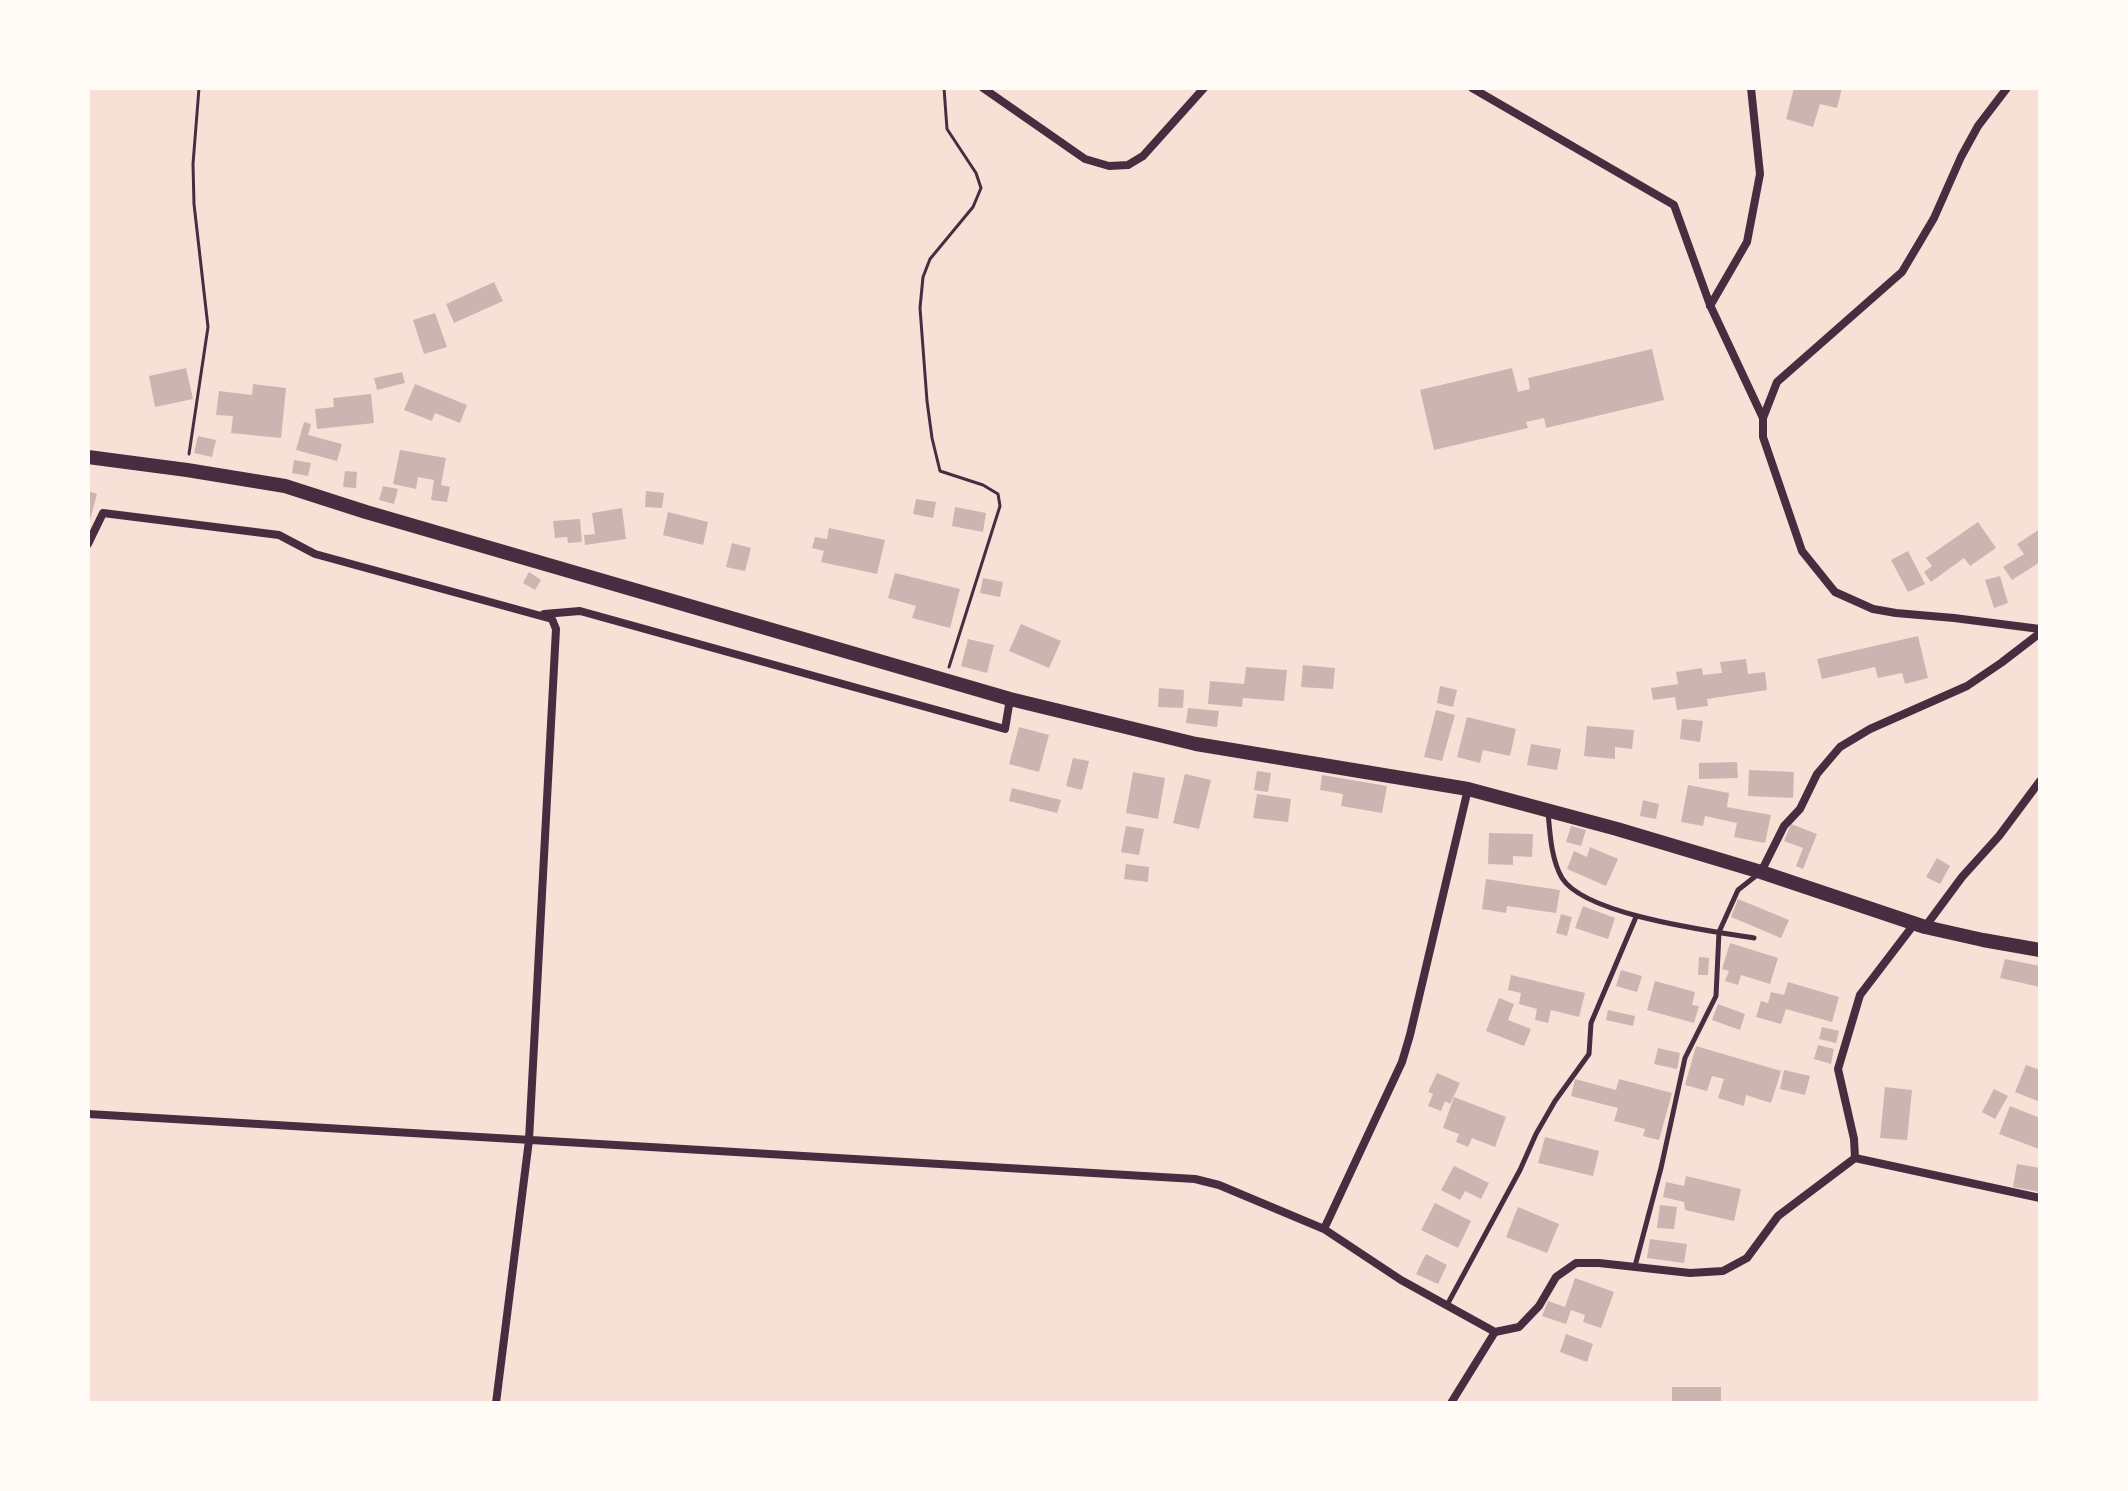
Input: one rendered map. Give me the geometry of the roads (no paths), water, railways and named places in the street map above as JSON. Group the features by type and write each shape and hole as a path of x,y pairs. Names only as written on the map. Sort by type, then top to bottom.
{"main road":[{"path":"88,457 285,486 1010,699 1196,744 1468,789 1761,872 1920,925 2040,950"}],"street":[{"path":"983,88 1085,159 1109,166 1128,165 1143,156 1204,88"},
{"path":"1472,88 1674,205 1710,306 1763,418"},
{"path":"1710,306 1747,242 1760,174 1751,88"},
{"path":"2007,88 1978,126 1934,218 1902,272 1777,382 1763,418 1763,437 1802,551 1835,592 1863,606 1896,613 2040,631"},
{"path":"88,544 103,513 279,535 315,554 552,619 556,629 529,1140 496,1403"},
{"path":"541,614 580,611 1005,729 1010,699"},
{"path":"1761,872 1784,826 1800,809 1817,774 1840,747 1870,729 1967,686 2040,631"},
{"path":"1855,1158 1854,1139 1838,1069 1860,995 1999,836 2040,781"},
{"path":"1324,1229 1402,1062 1468,789"},
{"path":"88,1114 1195,1179 1219,1185 1324,1229 1401,1280 1495,1332 1519,1327 1539,1306 1556,1277 1576,1263 1690,1273 1723,1271 1747,1258 1778,1216 1855,1158 2040,1198"},
{"path":"1451,1403 1495,1332"}],"lane":[{"path":"1548,811 1553,851 1562,878 1576,894 1636,917 1754,938"},
{"path":"1635,1267 1685,1058 1716,996 1719,932 1738,890 1761,872"},
{"path":"1446,1306 1542,1123 1589,1054 1591,1023 1636,917"}]}
